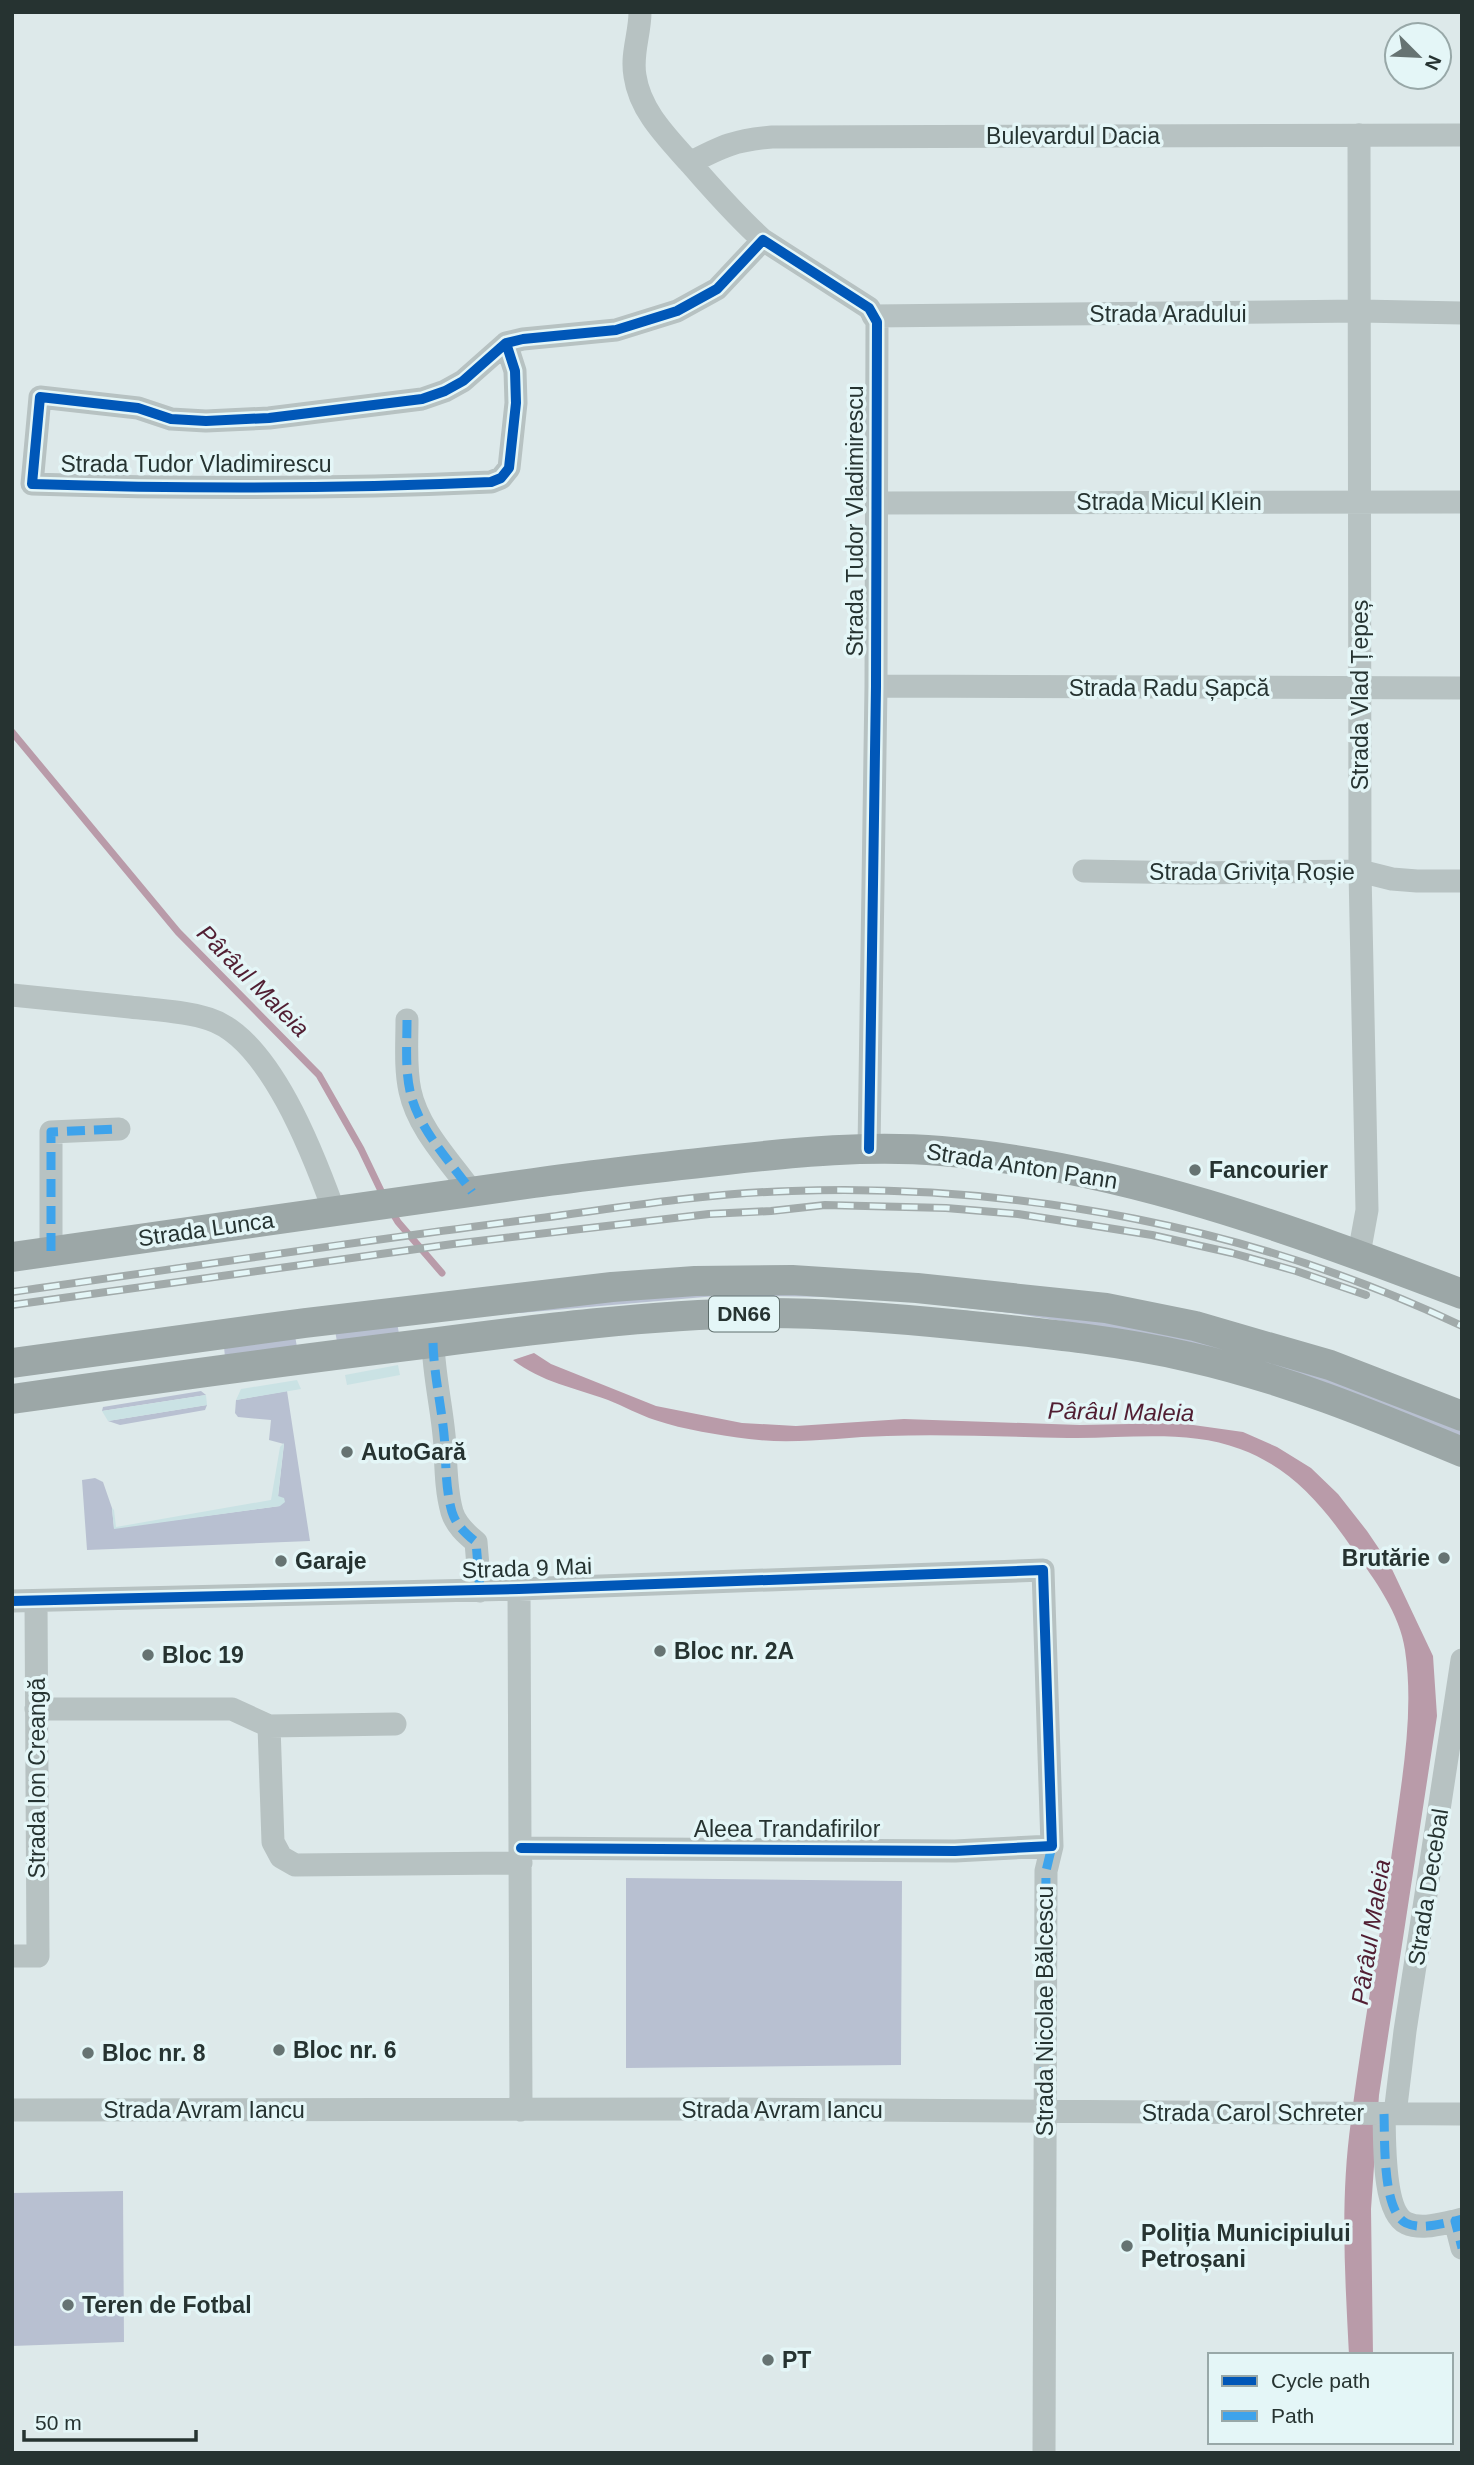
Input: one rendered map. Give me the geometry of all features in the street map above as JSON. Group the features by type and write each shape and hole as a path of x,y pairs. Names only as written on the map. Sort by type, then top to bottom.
{"main road":[{"name":"Strada Anton Pann","path":"387,1204 632,1170 812,1151 943,1151 1001,1158 1088,1174 1187,1198 1359,1254 1462,1294"},
{"name":"Strada Lunca","path":"12,1256 387,1204"},
{"name":"DN66","path":"12,1363 305,1323 612,1287 753,1280 859,1283 1106,1308 1195,1326 1331,1365 1462,1416"},
{"path":"417,1310 428,1343"},
{"name":"DN66","path":"12,1399 310,1358 609,1323 755,1313 855,1316 1103,1340 1192,1358 1252,1374 1380,1418 1462,1452"},
{"path":"305,1323 310,1358"},
{"path":"211,1336 215,1371"},
{"path":"101,1350 106,1386"}],"street":[{"path":"646,16 634,54 635,77 643,102 663,134 729,210 763,240 869,308 873,316"},
{"name":"Strada Vlad Țepeș","path":"1359,135 1360,871 1367,1210 1359,1254"},
{"name":"Bulevardul Dacia","path":"690,163 739,140 772,137 1462,135"},
{"path":"506,343 616,330 677,311 717,289 763,240"},
{"name":"Strada Aradului","path":"873,316 1462,313"},
{"name":"Strada Tudor Vladimirescu","path":"869,1149 877,503 877,323 873,316"},
{"name":"Strada Tudor Vladimirescu","path":"506,343 516,371 516,403 509,468 501,478 491,482 233,487 32,484 40,397 138,408 170,419 206,421 269,418 422,399 463,381 506,343"},
{"name":"Strada Micul Klein","path":"877,503 1462,502"},
{"name":"Strada Radu Șapcă","path":"876,686 1462,688"},
{"name":"Strada Grivița Roșie","path":"1084,871 1360,871 1404,880 1462,881"},
{"path":"12,995 175,1012 211,1019 236,1034 262,1063 296,1117 316,1160 334,1211"},
{"path":"407,1020 407,1072 415,1108 472,1192"},
{"path":"51,1251 51,1132 119,1129"},
{"path":"428,1343 445,1447 448,1494 459,1525 476,1542 480,1591"},
{"name":"Strada 9 Mai","path":"12,1601 519,1590 1043,1570"},
{"name":"Strada Nicolae Bălcescu","path":"1043,1570 1052,1846 1046,1871 1044,2453"},
{"path":"519,1590 521,2110"},
{"name":"Strada Ion Creangă","path":"12,1956 38,1956 36,1601"},
{"name":"Strada Decebal","path":"1458,2220 1423,2227 1407,2224 1397,2216 1389,2192 1390,2114 1462,1660"},
{"path":"36,1709 232,1709 268,1726 394,1724"},
{"name":"Aleea Trandafirilor","path":"268,1726 273,1842 281,1857 295,1865 521,1855 955,1851 1052,1846"},
{"name":"Strada Avram Iancu","path":"12,2110 877,2109 1044,2112"},
{"name":"Strada Carol Schreter","path":"1044,2112 1462,2113"},
{"path":"1458,2220 1462,2248"}],"shaded area":[{"path":"768,1287 1084,1316 1255,1354 1418,1411 1462,1431 1462,1439 1081,1324 1011,1313 906,1301 836,1297 716,1296 520,1313 519,1304"},
{"path":"397,1322 399,1334 337,1342 335,1330"},
{"path":"295,1336 297,1347 225,1357 224,1347"},
{"path":"534,1353 551,1364 656,1406 742,1423 796,1426 904,1419 1080,1425 1179,1423 1243,1432 1277,1447 1311,1468 1338,1494 1390,1565 1433,1656 1437,1716 1379,2095 1371,2209 1373,2353 1349,2353 1344,2238 1345,2180 1356,2085 1404,1763 1408,1718 1407,1673 1402,1637 1386,1598 1331,1519 1305,1491 1276,1467 1240,1449 1219,1443 1155,1436 1068,1438 955,1435 766,1441 714,1434 655,1420 535,1374 513,1360"},
{"path":"398,1365 400,1375 347,1385 345,1375"},
{"path":"297,1380 301,1389 236,1400 241,1389"},
{"path":"201,1391 206,1395 102,1411 103,1407"},
{"path":"287,1391 310,1541 87,1550 82,1480 95,1478 103,1482 112,1508 114,1528 280,1506 278,1497 284,1444 269,1440 271,1420 238,1417 235,1413 236,1400"},
{"path":"206,1395 207,1405 108,1421 102,1411"},
{"path":"207,1405 205,1410 120,1425 108,1421"},
{"path":"284,1443 278,1496 284,1498 285,1502 280,1506 114,1529 112,1508 116,1527 271,1500 280,1447"},
{"path":"626,1878 902,1881 901,2065 626,2068"},
{"path":"123,2191 124,2342 12,2346 12,2193"}],"waterway":[{"name":"Pârâul Maleia","path":"12,732 178,932 319,1075 361,1149 383,1195"},
{"name":"Pârâul Maleia","path":"392,1212 442,1273"}],"railway":[{"path":"12,1292 666,1201 761,1192 877,1190 1049,1204 1220,1238 1303,1262 1384,1292 1462,1326"},
{"path":"12,1305 453,1244 709,1214 825,1205 946,1208 1018,1214 1152,1235 1232,1253 1366,1295"}],"marked path":[{"path":"407,1020 407,1074 414,1105 427,1131 472,1192"},
{"path":"51,1251 51,1132 119,1129"},
{"path":"433,1343 450,1504 459,1525 476,1542 480,1591"},
{"path":"1044,2112 1046,1871 1052,1846"},
{"path":"1384,2114 1386,2173 1398,2216 1406,2223 1418,2226 1455,2221"},
{"path":"1462,2219 1455,2221 1462,2248"}],"cycle path":[{"path":"506,343 515,371 516,403 509,468 501,478 491,482 262,488 32,484 40,397 138,408 171,419 206,421 269,418 422,399 463,381 506,343 616,330 677,311 717,289 763,240 869,308 877,322 876,686 869,1149"},
{"path":"12,1601 519,1589 1043,1570 1052,1846 955,1851 521,1848"}],"place":[{"name":"Fancourier","path":"1195,1170"},
{"name":"AutoGară","path":"347,1452"},
{"name":"Brutărie","path":"1444,1558"},
{"name":"Garaje","path":"281,1561"},
{"name":"Bloc nr. 2A","path":"660,1651"},
{"name":"Bloc 19","path":"148,1655"},
{"name":"Bloc nr. 6","path":"279,2050"},
{"name":"Bloc nr. 8","path":"88,2053"},
{"name":"Poliția Municipiului Petroșani","path":"1127,2246"},
{"name":"Teren de Fotbal","path":"68,2305"},
{"name":"PT","path":"768,2360"}]}
